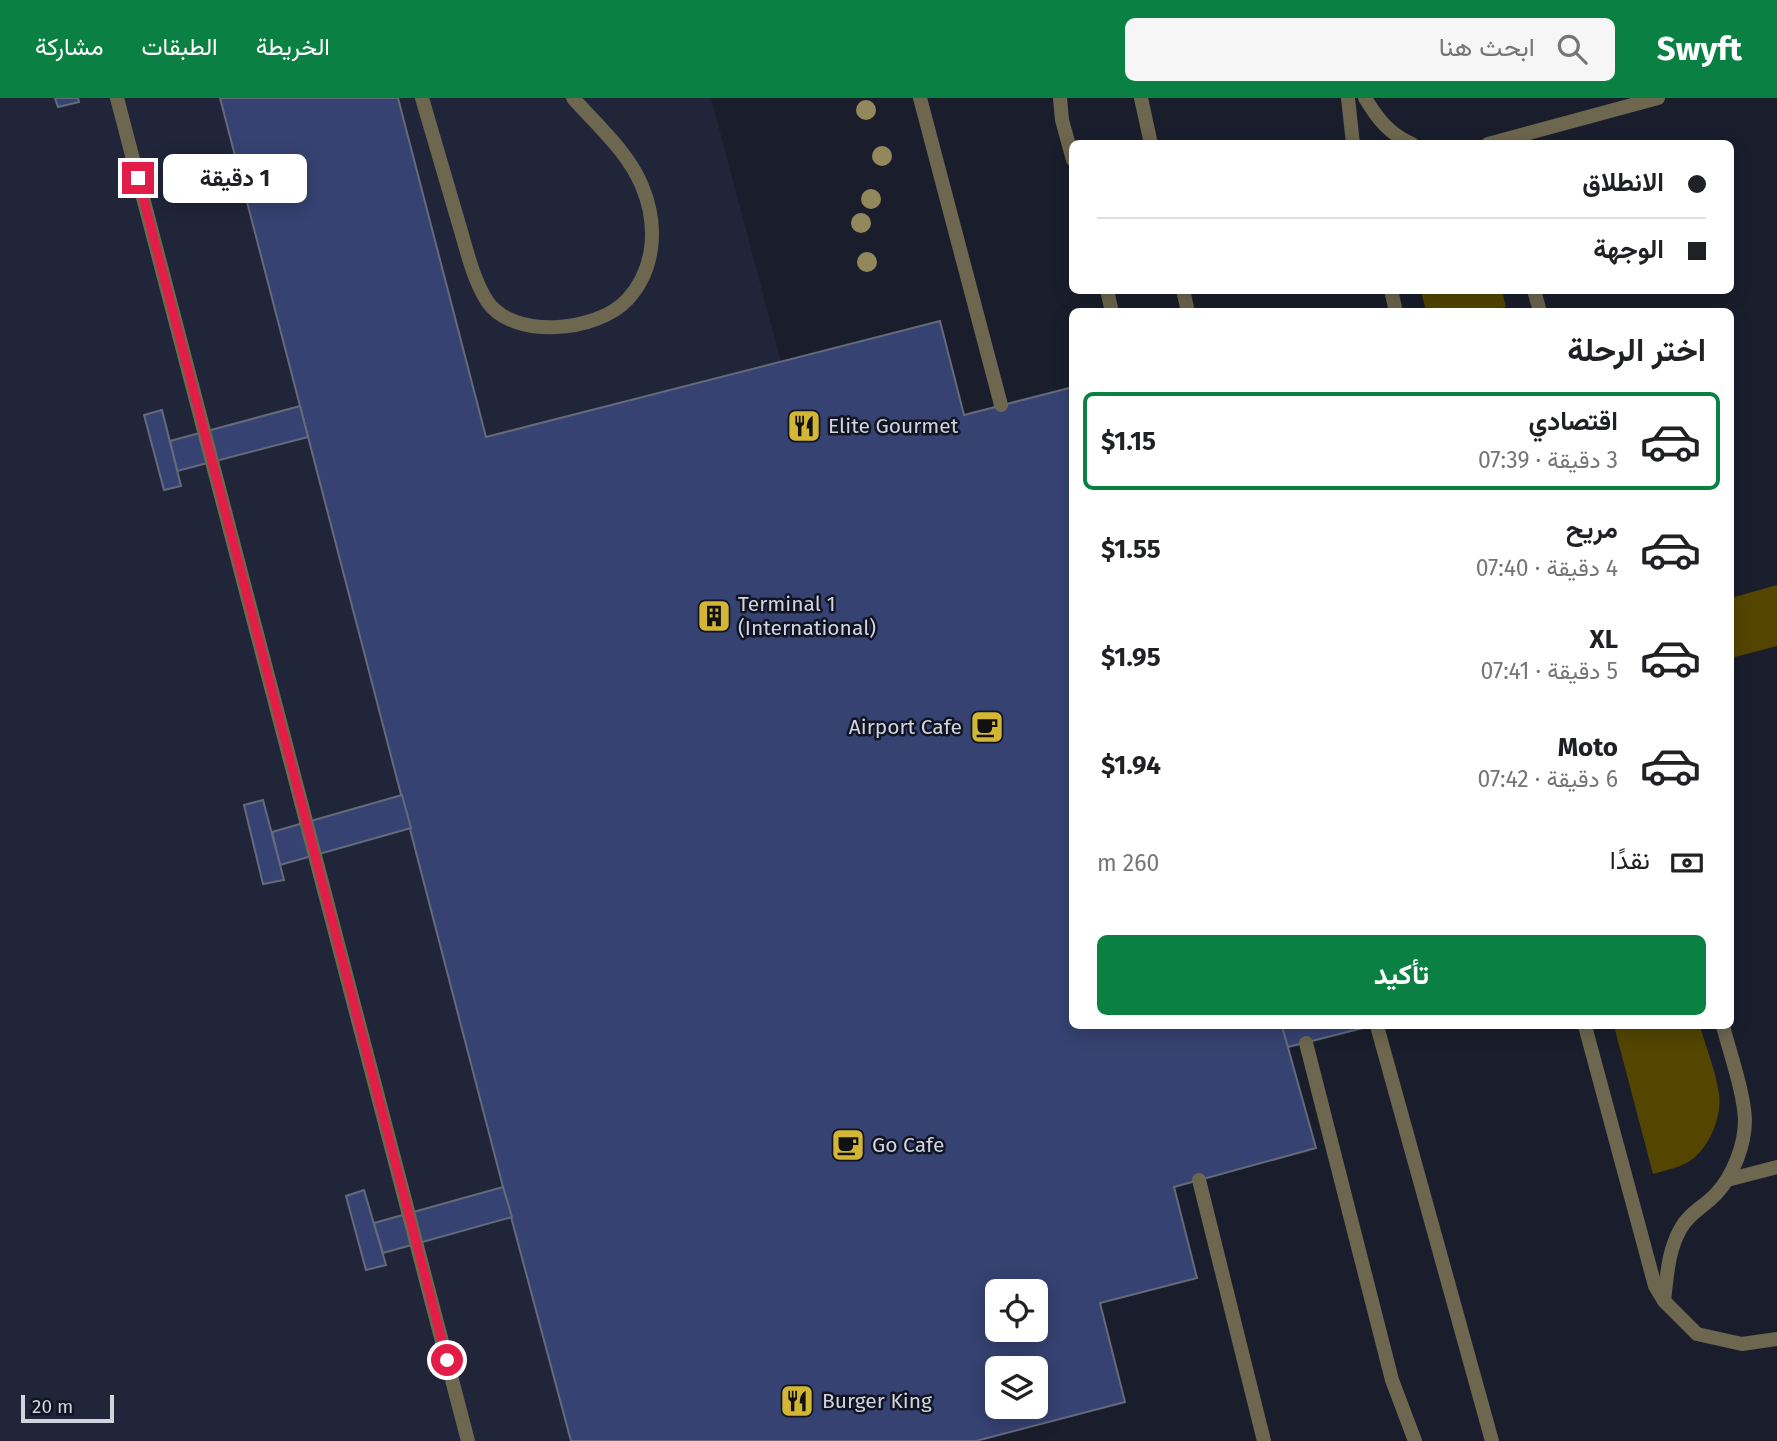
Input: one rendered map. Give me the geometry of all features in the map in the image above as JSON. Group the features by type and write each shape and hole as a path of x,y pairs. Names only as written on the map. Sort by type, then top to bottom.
{"lane":[{"path":"117,98 468,1441"},
{"path":"422,98 474,272 488,303 512,322 541,327 599,319 626,302 644,276 652,248 651,216 642,184 626,158 573,98"},
{"path":"920,98 1001,405"},
{"path":"1060,98 1062,120 1069,145"},
{"path":"1141,98 1150,140"},
{"path":"1348,98 1353,140"},
{"path":"1365,98 1376,118 1403,140"},
{"path":"1503,140 1658,98"},
{"path":"1378,1029 1492,1441"},
{"path":"1586,1029 1655,1286 1664,1301 1697,1334 1742,1344 1777,1339"},
{"path":"1664,1301 1670,1254 1682,1226 1697,1209 1715,1196 1727,1180 1741,1147 1745,1120 1724,1029"},
{"path":"1306,1043 1392,1380 1415,1441"},
{"path":"1727,1180 1777,1167"},
{"path":"1199,1180 1264,1441"}],"shaded area":[{"path":"0,98 711,98 781,362 940,321 964,414 1069,388 1069,1029 1359,1029 1288,1047 1316,1148 1174,1187 1197,1278 1100,1303 1125,1402 976,1441 0,1441"},
{"path":"1422,294 1503,294 1506,307 1502,308 1425,308"},
{"path":"1777,585 1777,646 1734,657 1734,597"},
{"path":"1615,1029 1701,1029 1718,1085 1719,1111 1714,1129 1706,1145 1694,1158 1675,1168 1653,1174"}],"building":[{"path":"55,98 78,98 79,102 58,107"},
{"name":"Terminal 1 (International)","path":"220,98 398,98 486,437 940,321 964,415 1069,388 1069,1029 1283,1029 1316,1148 1174,1187 1197,1278 1100,1303 1125,1402 976,1441 571,1441"},
{"path":"300,406 308,437 177,471 170,441"},
{"path":"162,410 181,486 164,490 144,415"},
{"path":"402,795 411,828 280,865 272,832"},
{"path":"263,800 284,880 263,884 244,805"},
{"path":"1283,1029 1359,1029 1288,1047"},
{"path":"503,1187 512,1217 383,1253 374,1223"},
{"path":"364,1190 386,1265 366,1270 346,1196"}],"place":[{"name":"Elite Gourmet","path":"804,426"},
{"name":"Terminal 1 (International)","path":"714,616"},
{"name":"Airport Cafe","path":"987,727"},
{"name":"Go Cafe","path":"848,1145"},
{"name":"Burger King","path":"797,1401"}],"route":[{"path":"138,178 447,1360"}]}
